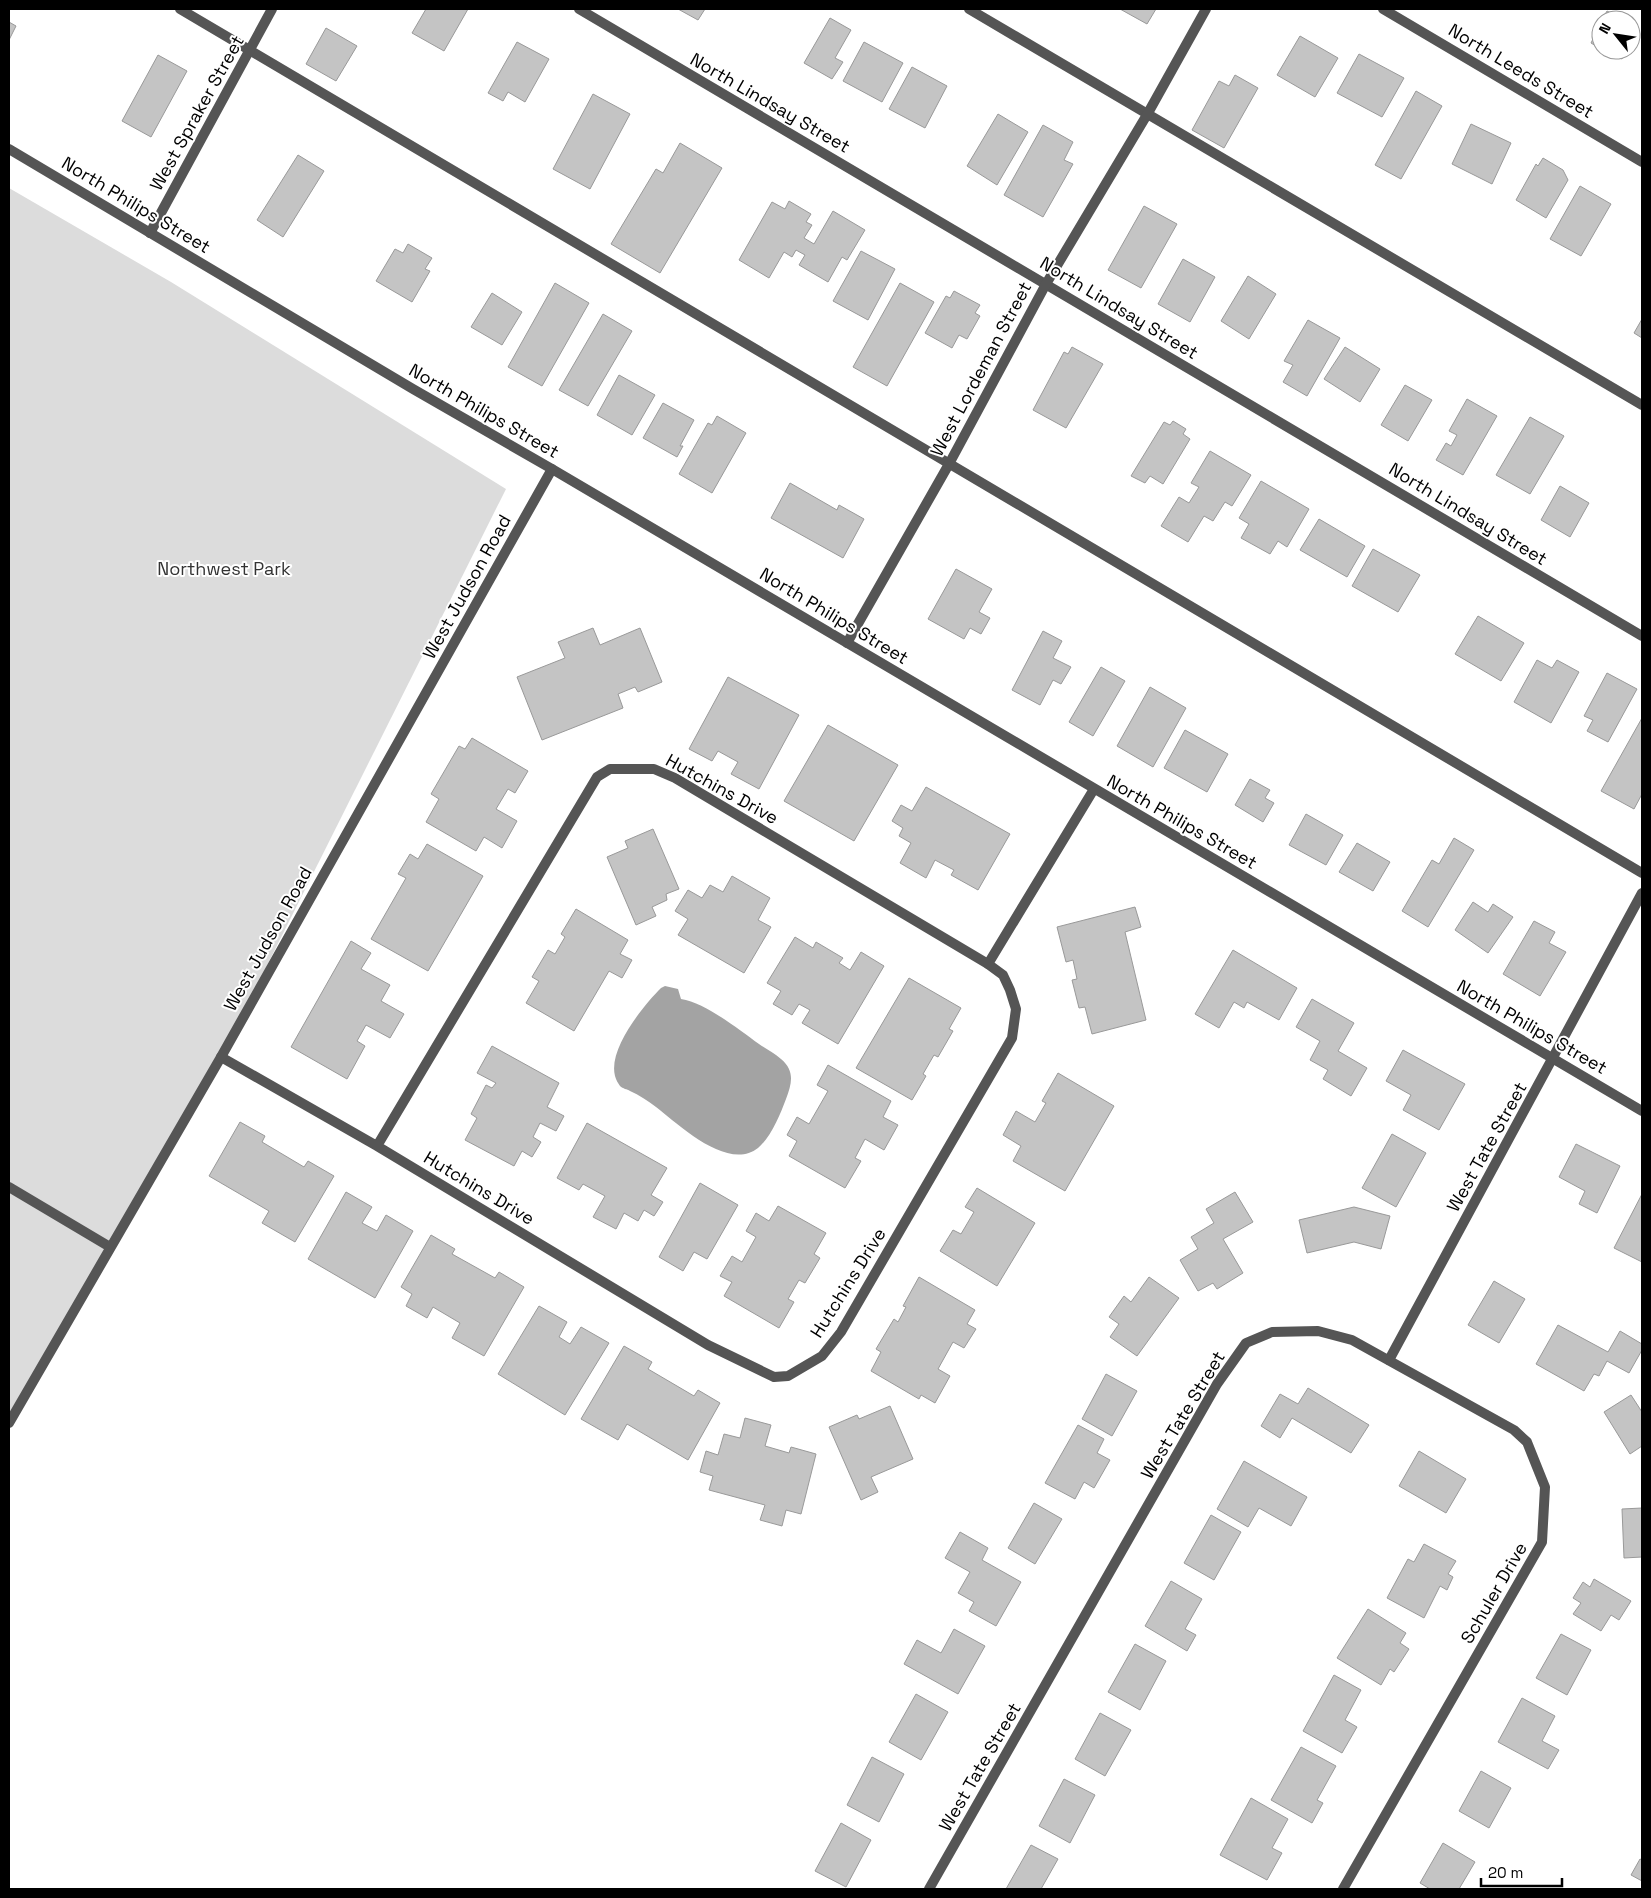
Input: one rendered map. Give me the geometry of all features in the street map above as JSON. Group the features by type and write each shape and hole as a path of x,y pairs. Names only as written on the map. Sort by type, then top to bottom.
{"street":[{"path":"180,9 1642,873"},
{"name":"West Spraker Street","path":"150,233 272,9"},
{"name":"North Lindsay Street","path":"579,9 1642,636"},
{"path":"969,9 1642,405"},
{"name":"West Lordeman Street","path":"847,643 949,464 1046,284 1148,113 1206,9"},
{"name":"North Leeds Street","path":"1382,9 1642,162"},
{"name":"North Philips Street","path":"9,149 413,389 1642,1111"},
{"name":"West Judson Road","path":"9,1423 220,1056 552,469"},
{"name":"Hutchins Drive","path":"220,1056 377,1146 708,1345 774,1377 788,1376 822,1356 841,1332 1012,1038 1016,1009 1004,976 988,964 675,778 654,769 610,769 597,778 377,1146"},
{"path":"988,964 1094,789"},
{"name":"West Tate Street","path":"929,1889 1217,1384 1246,1343 1272,1332 1318,1331 1352,1340 1389,1360 1642,893"},
{"path":"9,1187 110,1247"},
{"name":"Schuler Drive","path":"1343,1889 1542,1542 1545,1487 1526,1442 1514,1430 1389,1360"}],"green space":[{"name":"Northwest Park","path":"9,188 171,282 506,489 221,1057 9,1429"}],"shaded area":[{"path":"665,986 678,989 681,999 691,1001 721,1017 778,1057 789,1068 791,1082 786,1099 771,1132 758,1148 746,1154 732,1154 718,1150 690,1134 650,1103 637,1094 621,1087 618,1083 614,1065 622,1041 645,1006"}],"building":[{"path":"426,9 468,9 444,51 412,33"},
{"path":"678,9 705,9 698,20"},
{"path":"1120,9 1156,9 1147,24"},
{"path":"830,18 851,30 835,58 843,62 832,79 804,63"},
{"path":"9,22 16,26 9,40"},
{"path":"326,28 357,46 336,81 306,64"},
{"path":"1300,36 1338,58 1315,97 1277,75"},
{"path":"517,42 549,59 525,102 508,92 503,101 488,93"},
{"path":"864,42 903,63 882,102 843,81"},
{"path":"1359,54 1404,78 1382,117 1337,93"},
{"path":"158,55 187,71 151,137 122,121"},
{"path":"912,67 947,86 925,128 889,109"},
{"path":"1235,75 1258,88 1224,148 1192,130 1219,81 1229,86"},
{"path":"1416,91 1442,106 1401,179 1375,165"},
{"path":"593,94 630,114 590,189 553,169"},
{"path":"998,114 1028,132 997,185 967,166"},
{"path":"1471,124 1511,143 1492,184 1452,164"},
{"path":"1043,125 1073,142 1064,160 1073,164 1043,217 1004,195"},
{"path":"680,143 722,168 660,273 611,244 656,169 663,173"},
{"path":"298,155 324,171 283,237 257,220"},
{"path":"1543,158 1563,170 1568,180 1546,218 1516,200 1536,164 1538,166"},
{"path":"1580,186 1611,204 1581,256 1550,239"},
{"path":"789,201 811,214 806,222 812,225 804,238 814,244 833,211 865,230 847,260 842,257 828,282 799,265 805,255 796,250 792,257 784,252 769,278 739,260 772,202 785,209"},
{"path":"1144,206 1177,224 1141,288 1108,270"},
{"path":"408,244 432,258 425,269 430,271 412,302 376,281 395,249 403,253"},
{"path":"861,251 895,269 868,320 833,301"},
{"path":"1183,259 1215,277 1190,322 1158,304"},
{"path":"1248,276 1276,294 1249,339 1221,321"},
{"path":"555,283 589,303 542,386 508,367"},
{"path":"900,283 934,302 887,386 853,367"},
{"path":"954,291 980,305 975,313 980,316 967,339 959,335 952,348 925,333 946,296 950,298"},
{"path":"492,293 522,312 502,345 471,327"},
{"path":"603,314 632,331 588,406 559,390"},
{"path":"1642,319 1642,338 1634,333"},
{"path":"1308,320 1340,338 1307,396 1283,382 1293,365 1284,361"},
{"path":"1072,347 1103,364 1066,428 1033,410 1064,352 1068,354"},
{"path":"1345,347 1380,369 1360,402 1324,379"},
{"path":"619,375 655,395 632,435 597,415"},
{"path":"1405,385 1432,400 1408,441 1381,425"},
{"path":"1467,399 1497,416 1463,475 1436,460 1446,443 1451,446 1457,435 1449,431"},
{"path":"663,403 694,420 680,446 683,446 677,457 643,438"},
{"path":"717,416 746,433 712,493 679,474 708,423 712,425"},
{"path":"1530,417 1564,436 1530,494 1496,475"},
{"path":"1173,421 1186,429 1183,434 1190,439 1163,484 1150,476 1145,483 1131,476 1164,422 1170,425"},
{"path":"1210,451 1251,475 1232,506 1225,502 1213,521 1204,516 1188,542 1161,526 1179,497 1189,503 1199,487 1191,483"},
{"path":"1261,481 1309,509 1287,547 1278,541 1270,554 1241,538 1249,524 1239,518"},
{"path":"790,483 837,510 839,505 864,519 843,558 771,518"},
{"path":"1560,486 1589,503 1570,537 1541,520"},
{"path":"1319,519 1365,546 1347,577 1300,550"},
{"path":"1373,549 1420,575 1398,612 1352,586"},
{"path":"956,569 992,589 979,612 990,618 981,634 970,628 964,639 928,619"},
{"path":"1478,616 1524,643 1501,681 1455,654"},
{"path":"593,628 600,645 640,628 662,682 638,692 635,687 618,694 623,708 542,740 517,677 565,658 558,642"},
{"path":"1043,631 1062,641 1053,658 1071,667 1061,684 1053,680 1040,705 1012,690"},
{"path":"1537,660 1552,668 1557,660 1579,672 1551,723 1514,702"},
{"path":"1101,667 1125,681 1093,736 1069,722"},
{"path":"1607,673 1637,689 1608,742 1587,731 1593,720 1584,716"},
{"path":"728,677 799,715 759,789 731,774 738,762 718,751 712,761 689,749"},
{"path":"1150,687 1186,708 1153,767 1117,746"},
{"path":"1642,718 1642,794 1634,809 1601,791"},
{"path":"828,725 898,765 854,841 784,801"},
{"path":"1185,730 1228,754 1207,792 1164,768"},
{"path":"472,738 528,771 515,793 508,789 496,809 517,821 502,848 484,837 476,851 426,822 439,799 431,794 459,746 465,749"},
{"path":"1250,779 1270,790 1265,798 1274,803 1263,822 1235,805"},
{"path":"926,787 1010,834 978,890 951,875 954,870 935,860 926,878 900,863 911,843 899,836 903,828 892,821 901,805 912,811"},
{"path":"1306,814 1343,835 1326,865 1289,845"},
{"path":"653,829 679,889 666,894 667,900 652,907 656,916 636,925 607,857 628,848 625,841"},
{"path":"1454,838 1474,850 1428,927 1402,911 1432,860 1439,864"},
{"path":"1357,843 1390,862 1373,891 1339,872"},
{"path":"427,844 483,876 428,971 371,939 406,878 398,874 410,854 418,859"},
{"path":"732,876 770,898 758,920 771,927 744,973 678,935 688,919 675,911 688,890 702,898 710,885 723,892"},
{"path":"1473,902 1488,912 1493,904 1513,917 1488,953 1455,930"},
{"path":"1135,907 1141,927 1125,932 1146,1020 1092,1034 1085,1007 1079,1008 1072,980 1077,979 1073,960 1066,962 1057,927"},
{"path":"576,909 628,940 620,954 632,960 622,978 609,971 574,1031 526,1003 539,981 532,977 548,950 555,954 565,937 561,934"},
{"path":"1534,921 1555,932 1549,943 1566,952 1540,996 1503,974"},
{"path":"795,937 813,948 816,942 843,958 839,963 850,970 861,952 884,966 838,1044 802,1023 810,1010 799,1004 792,1015 773,1004 781,991 767,983"},
{"path":"351,941 371,953 361,969 390,985 381,1001 404,1014 390,1038 366,1025 357,1041 365,1046 347,1079 291,1047"},
{"path":"1233,950 1297,988 1279,1020 1247,1002 1244,1008 1234,1002 1219,1028 1195,1014"},
{"path":"909,978 961,1008 949,1029 953,1031 938,1057 934,1055 923,1074 926,1076 912,1100 856,1068"},
{"path":"1312,999 1354,1023 1338,1051 1367,1068 1351,1096 1323,1079 1328,1070 1310,1060 1320,1041 1296,1027"},
{"path":"492,1046 559,1083 547,1107 564,1116 556,1131 540,1123 533,1137 541,1142 532,1157 522,1151 514,1166 465,1140 477,1118 471,1114 486,1085 492,1088 496,1083 477,1073"},
{"path":"1403,1050 1465,1084 1439,1130 1403,1110 1411,1095 1386,1081"},
{"path":"828,1065 891,1101 883,1117 898,1125 884,1150 865,1139 855,1158 861,1161 845,1188 789,1156 797,1141 787,1135 797,1117 809,1124 828,1091 817,1085"},
{"path":"1058,1073 1114,1106 1065,1191 1013,1161 1021,1146 1003,1135 1016,1111 1035,1122 1046,1103 1042,1101"},
{"path":"240,1122 265,1136 262,1142 304,1167 308,1161 334,1176 295,1242 262,1223 269,1211 209,1176"},
{"path":"587,1123 667,1168 651,1195 663,1202 654,1216 644,1210 638,1221 624,1213 616,1229 593,1217 605,1196 583,1184 579,1190 557,1178"},
{"path":"1392,1134 1426,1153 1396,1207 1362,1188"},
{"path":"1576,1144 1620,1166 1597,1213 1579,1204 1585,1191 1559,1177"},
{"path":"700,1183 738,1205 707,1259 694,1252 683,1271 659,1257"},
{"path":"977,1188 1035,1223 997,1286 940,1251 953,1230 961,1234 974,1212 965,1207"},
{"path":"346,1192 372,1207 362,1223 377,1231 386,1215 413,1231 375,1298 308,1259"},
{"path":"1235,1192 1253,1222 1223,1239 1243,1273 1217,1289 1213,1283 1198,1291 1180,1260 1198,1249 1191,1237 1214,1223 1206,1209"},
{"path":"1642,1194 1642,1262 1614,1248"},
{"path":"778,1206 826,1233 814,1254 820,1258 805,1283 799,1280 788,1299 794,1302 779,1328 724,1296 732,1282 720,1276 732,1256 742,1262 756,1237 746,1231 756,1213 769,1221"},
{"path":"1354,1207 1390,1216 1381,1249 1354,1242 1307,1253 1299,1220"},
{"path":"431,1235 455,1249 452,1254 495,1278 499,1272 524,1287 484,1356 452,1338 460,1323 433,1307 427,1318 406,1306 412,1294 401,1287"},
{"path":"919,1277 975,1310 967,1324 976,1329 964,1348 953,1342 938,1369 950,1376 935,1403 921,1395 919,1399 871,1371 881,1352 876,1349 894,1319 898,1322 906,1307 903,1306"},
{"path":"1149,1277 1179,1298 1137,1356 1110,1337 1119,1324 1109,1317 1124,1296 1131,1302"},
{"path":"1494,1281 1525,1299 1499,1343 1468,1325"},
{"path":"539,1306 567,1322 559,1337 570,1344 581,1327 609,1343 565,1415 498,1374"},
{"path":"1558,1325 1608,1352 1620,1331 1642,1344 1642,1350 1629,1373 1607,1361 1599,1376 1594,1374 1584,1391 1536,1364"},
{"path":"624,1346 652,1362 648,1369 694,1396 698,1390 720,1403 688,1460 627,1424 618,1440 581,1419"},
{"path":"1106,1374 1137,1391 1112,1436 1082,1419"},
{"path":"1308,1388 1369,1425 1351,1453 1292,1418 1280,1438 1261,1426 1280,1394 1298,1404"},
{"path":"1631,1395 1642,1412 1642,1446 1630,1454 1604,1412"},
{"path":"890,1406 913,1459 871,1477 878,1492 861,1500 829,1427 857,1415 859,1419"},
{"path":"745,1418 771,1425 765,1446 789,1453 791,1447 816,1454 801,1514 786,1510 782,1526 760,1520 765,1505 709,1490 713,1476 700,1472 706,1451 718,1455 724,1434 740,1438"},
{"path":"1078,1425 1104,1439 1097,1453 1110,1460 1094,1488 1084,1482 1075,1499 1045,1483"},
{"path":"1419,1451 1466,1479 1446,1513 1399,1486"},
{"path":"1244,1461 1307,1497 1291,1526 1259,1508 1248,1527 1217,1509"},
{"path":"1034,1503 1062,1519 1035,1564 1008,1548"},
{"path":"1642,1508 1642,1557 1624,1558 1622,1509"},
{"path":"1211,1515 1241,1532 1214,1580 1184,1563"},
{"path":"960,1532 988,1548 982,1560 1021,1582 996,1626 969,1611 974,1602 958,1593 970,1572 945,1558"},
{"path":"1424,1544 1456,1561 1448,1574 1453,1577 1447,1590 1440,1586 1424,1618 1387,1598 1408,1559 1414,1562"},
{"path":"1594,1579 1631,1601 1619,1620 1611,1615 1601,1631 1573,1614 1581,1603 1573,1598 1583,1582 1590,1587"},
{"path":"1171,1581 1202,1599 1185,1629 1196,1635 1187,1651 1145,1626"},
{"path":"1368,1609 1406,1633 1400,1643 1409,1649 1394,1672 1390,1669 1381,1685 1337,1658"},
{"path":"954,1629 985,1646 958,1694 904,1664 917,1640 941,1653"},
{"path":"1561,1634 1591,1650 1567,1695 1536,1678"},
{"path":"1135,1644 1166,1661 1140,1710 1108,1692"},
{"path":"1334,1675 1361,1690 1345,1720 1357,1727 1342,1753 1303,1731"},
{"path":"916,1694 948,1712 921,1760 889,1742"},
{"path":"1522,1698 1555,1716 1542,1741 1559,1750 1548,1769 1498,1742"},
{"path":"1100,1713 1131,1730 1105,1776 1075,1759"},
{"path":"1301,1747 1336,1766 1317,1800 1323,1803 1312,1823 1271,1800"},
{"path":"872,1757 904,1774 879,1822 847,1805"},
{"path":"1481,1771 1511,1788 1489,1828 1459,1811"},
{"path":"1064,1779 1095,1795 1070,1843 1039,1826"},
{"path":"1251,1798 1288,1819 1272,1848 1282,1853 1267,1880 1220,1855"},
{"path":"841,1823 871,1840 846,1887 815,1871"},
{"path":"1443,1843 1475,1862 1459,1889 1430,1889 1420,1883"},
{"path":"1031,1845 1058,1859 1041,1889 1006,1889"},
{"path":"1640,1859 1642,1860 1642,1881 1631,1875"}]}
